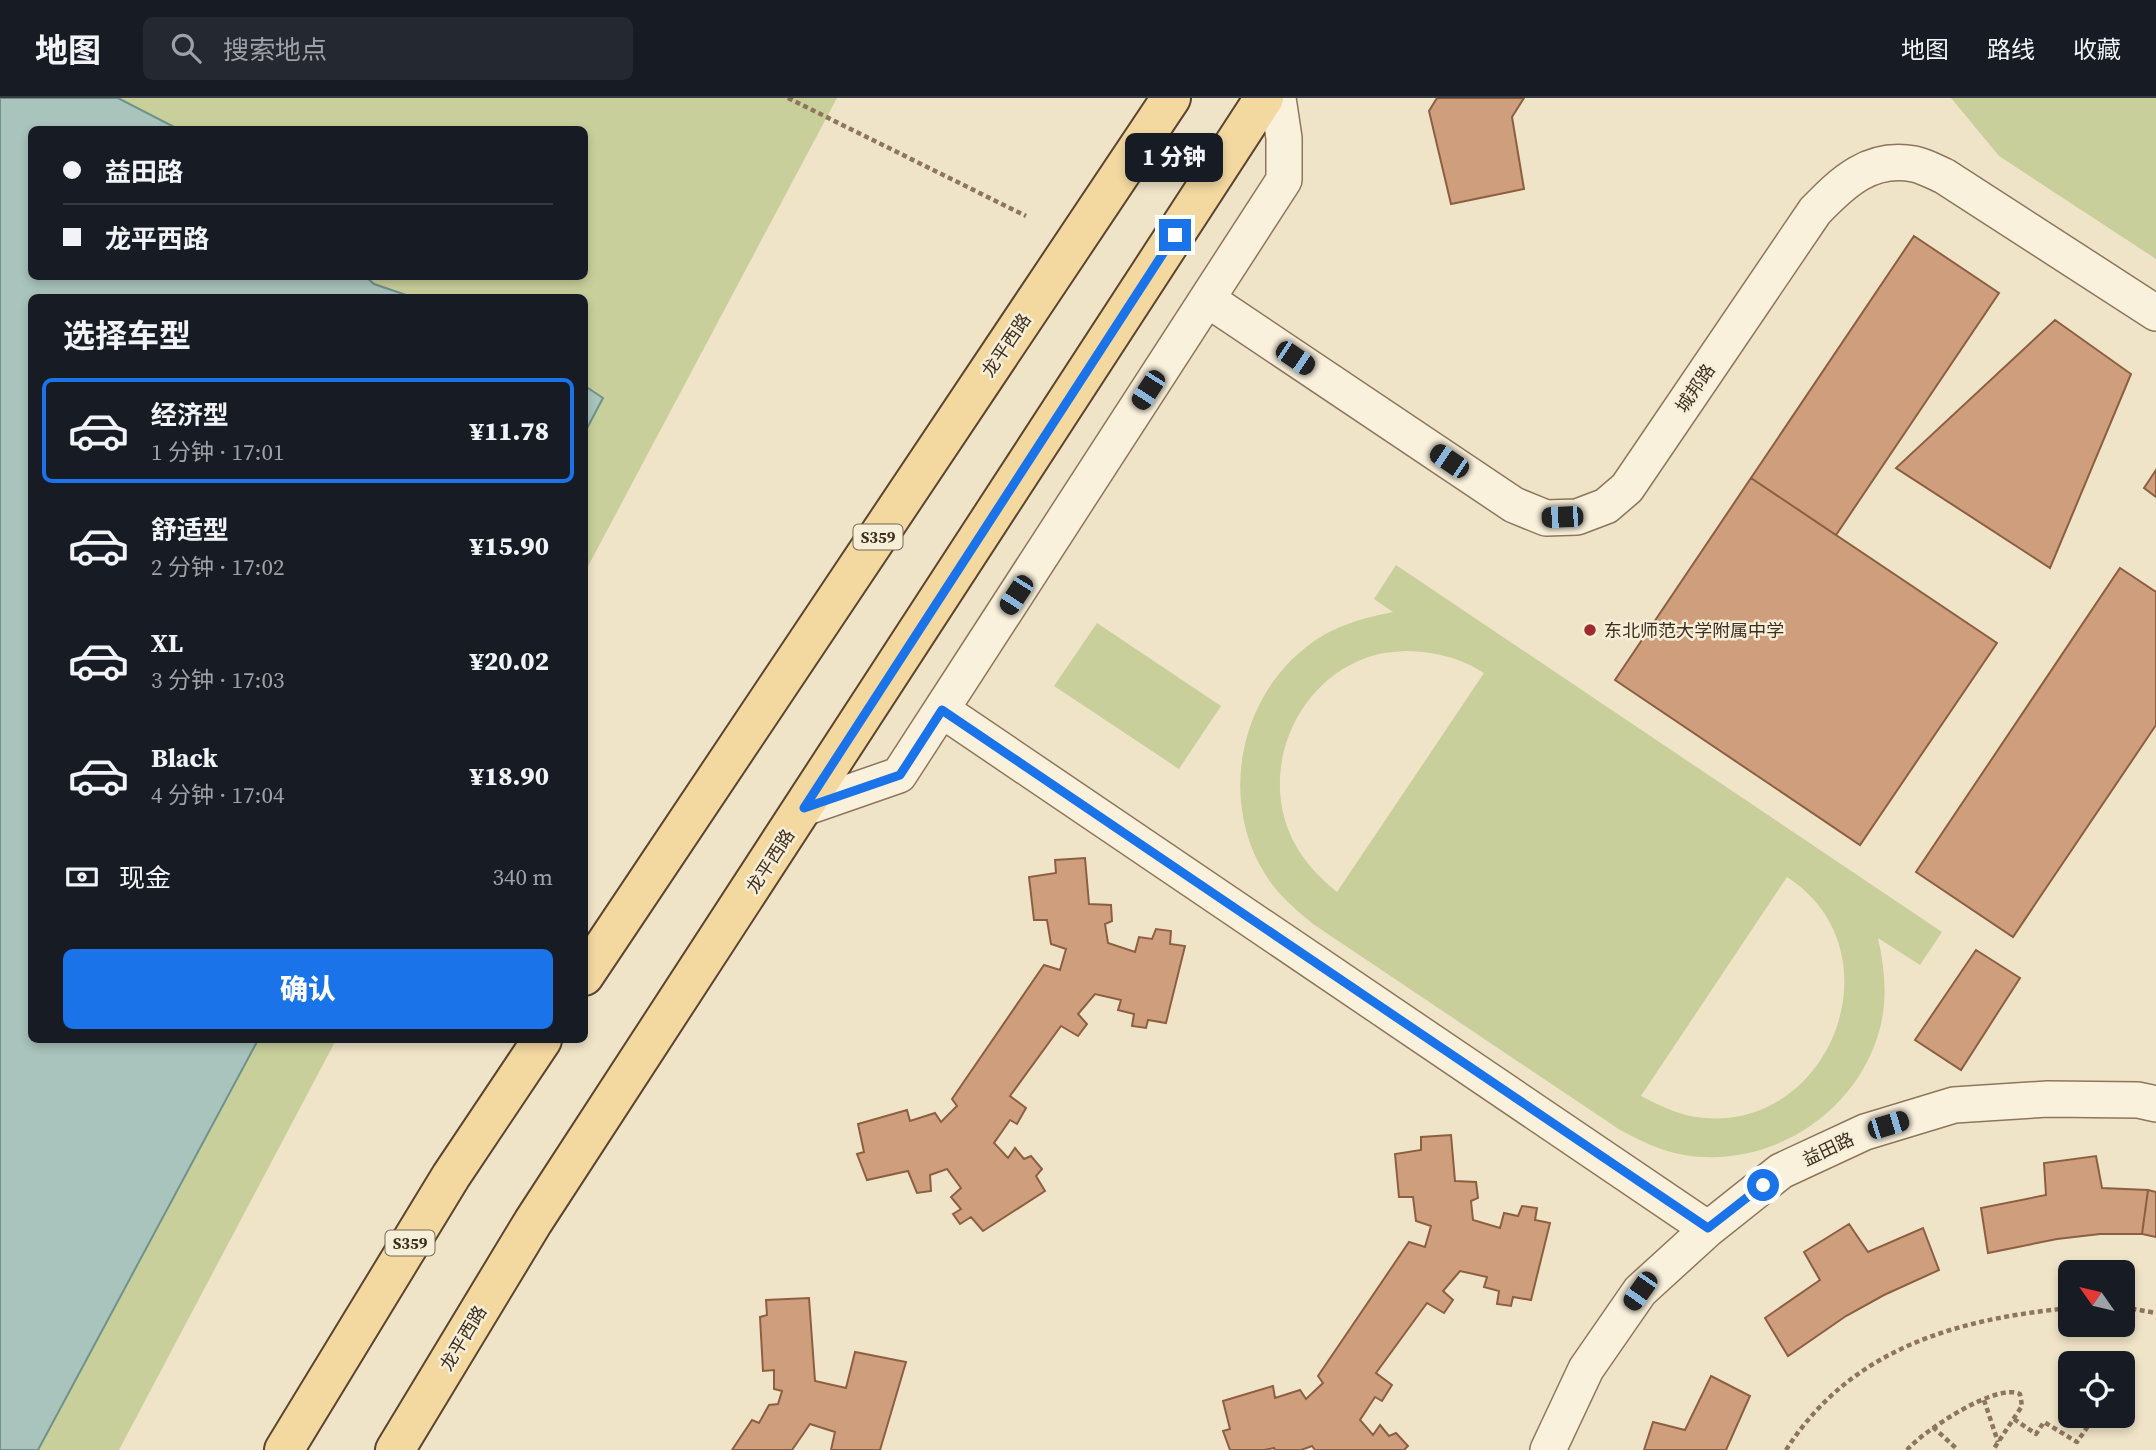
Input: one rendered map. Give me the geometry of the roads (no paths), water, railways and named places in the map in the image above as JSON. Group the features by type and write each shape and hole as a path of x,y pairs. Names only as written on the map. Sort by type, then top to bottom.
{"main road":[{"name":"龙平西路","path":"588,970 1171,98"},
{"name":"龙平西路","path":"395,1450 533,1223 1264,98"},
{"name":"S359","path":"284,1450 451,1176 540,1043"}],"street":[{"path":"804,808 900,775 1284,180 1284,138 1278,98"},
{"name":"城邦路","path":"1208,299 1514,505 1546,518 1577,517 1606,506 1627,488 1815,211 1844,181 1878,164 1914,164 1944,176 2156,313"},
{"path":"942,710 1708,1228"},
{"name":"益田路","path":"1548,1450 1586,1369 1640,1291 1708,1228 1781,1171 1866,1132 1954,1105 2048,1099 2138,1100 2156,1104"}],"water":[{"path":"0,98 118,98 172,126 28,126 28,280 369,280 403,294 28,294 28,1043 256,1043 38,1450 0,1450"},
{"path":"588,388 603,398 588,426"}],"place":[{"name":"东北师范大学附属中学","path":"1590,630"}]}
